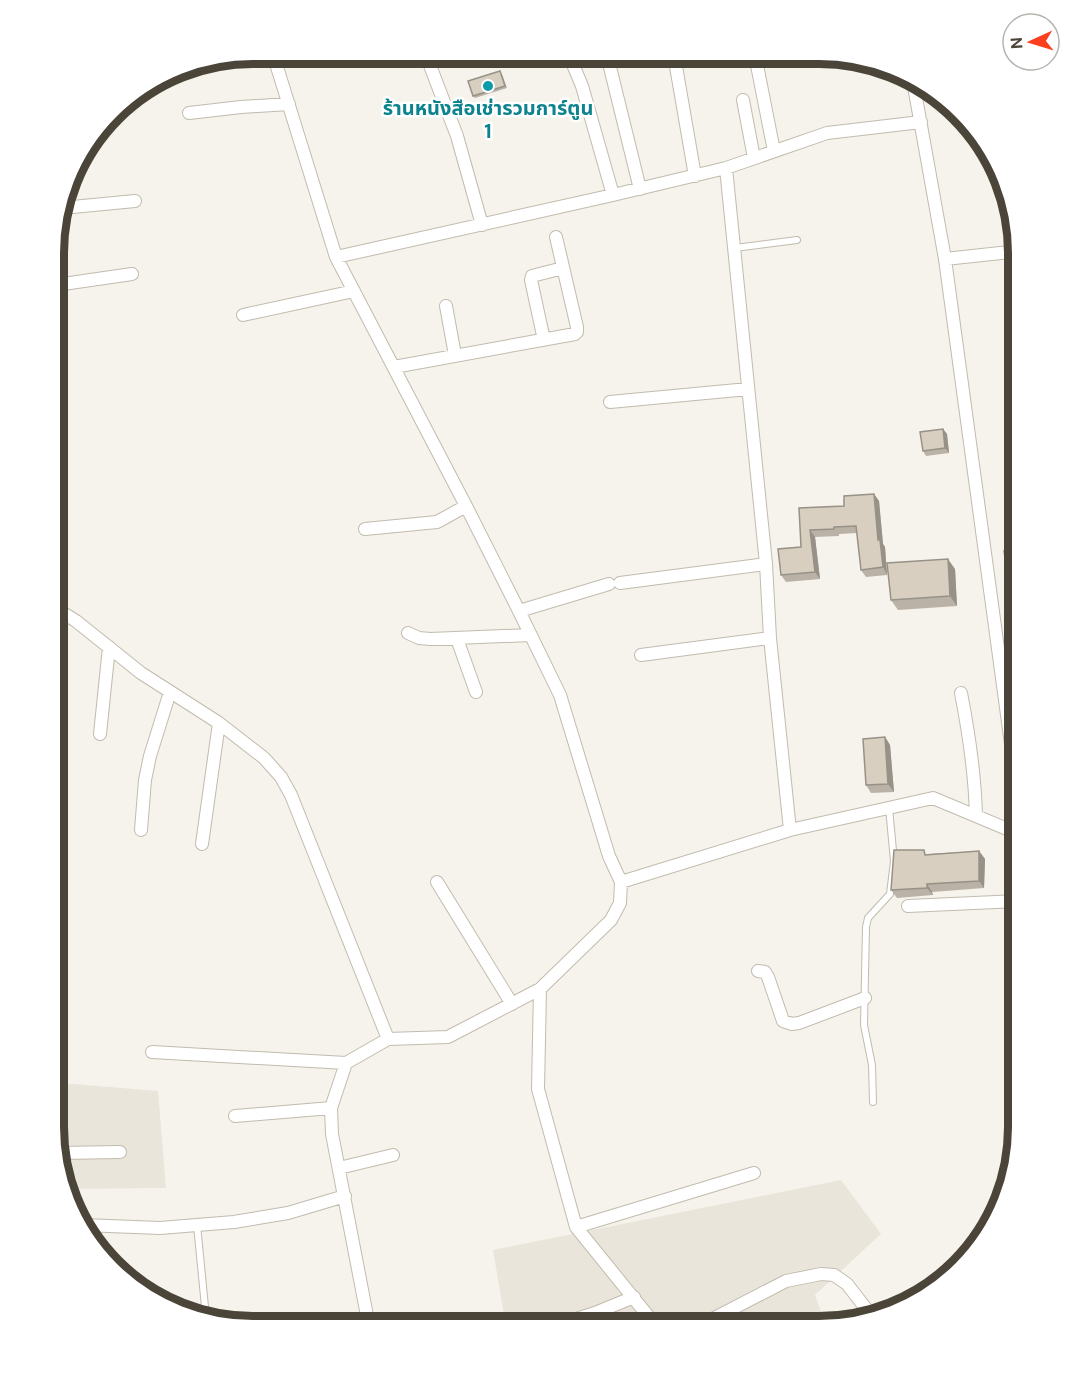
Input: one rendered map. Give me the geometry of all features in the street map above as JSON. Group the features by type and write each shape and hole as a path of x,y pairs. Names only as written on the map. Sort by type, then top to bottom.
{"street":[{"path":"152,1052 346,1063 388,1039 448,1037 540,990 611,920 620,903 621,882 609,856 560,695 466,506 336,257 276,64"},
{"path":"430,64 458,136 482,225"},
{"path":"573,64 582,86 613,195"},
{"path":"609,64 640,189"},
{"path":"675,64 694,176"},
{"path":"757,64 774,151"},
{"path":"915,90 945,258 1008,719"},
{"path":"743,100 754,158"},
{"path":"189,113 241,107 289,105"},
{"path":"336,257 726,168 827,133 921,122"},
{"path":"726,168 790,830"},
{"path":"70,207 135,201"},
{"path":"394,367 575,334 577,332 556,237"},
{"path":"945,258 1008,252"},
{"path":"544,340 532,276 563,268"},
{"path":"64,284 132,274"},
{"path":"243,315 354,291"},
{"path":"446,306 455,355"},
{"path":"610,402 748,389"},
{"path":"365,529 437,522 466,506"},
{"path":"519,611 614,584 766,564"},
{"path":"64,614 141,673 219,723 264,758 281,777 291,795 388,1039"},
{"path":"408,633 419,638 457,639 531,635"},
{"path":"641,655 770,638"},
{"path":"457,639 476,692"},
{"path":"99,734 109,647"},
{"path":"141,830 145,780 150,756 171,692"},
{"path":"961,693 970,742 976,816"},
{"path":"202,844 219,723"},
{"path":"621,882 790,830 933,798 1008,829"},
{"path":"437,882 512,1004"},
{"path":"908,906 1008,901"},
{"path":"758,971 765,972 768,977 783,1021 792,1024 865,998"},
{"path":"540,990 538,1089 576,1227 649,1316"},
{"path":"346,1063 331,1108 332,1134 367,1316"},
{"path":"235,1116 331,1108"},
{"path":"67,1153 120,1152"},
{"path":"339,1168 393,1155"},
{"path":"576,1227 754,1173"},
{"path":"92,1226 160,1228 234,1222 288,1214 345,1196"},
{"path":"718,1316 786,1281 821,1274 834,1275 846,1284 867,1310"},
{"path":"586,1316 634,1297"}],"lane":[{"path":"734,248 797,240"},
{"path":"999,651 1008,650"},
{"path":"873,1102 872,1065 864,1025 866,927 868,918 890,894 894,861 889,808"},
{"path":"197,1226 205,1310"}],"shaded area":[{"path":"64,1084 158,1091 166,1188 75,1189 68,1165 65,1140"},
{"path":"841,1180 881,1234 815,1295 822,1316 820,1316 504,1316 493,1250"}],"building":[{"name":"ร้านหนังสือเช่ารวมการ์ตูน 1","path":"500,71 505,86 473,96 468,81"},
{"path":"943,429 945,448 923,451 920,432"},
{"path":"874,494 883,567 861,570 856,526 834,527 834,529 810,530 815,572 781,575 778,549 801,547 799,508 844,506 844,496"},
{"path":"1008,550 1008,577 1004,551"},
{"path":"948,559 950,596 891,600 887,563"},
{"path":"885,737 888,784 866,785 863,739"},
{"path":"894,850 924,850 925,855 979,851 979,881 927,884 927,888 891,890"}],"place":[{"name":"ร้านหนังสือเช่ารวมการ์ตูน 1","path":"488,86"}]}
